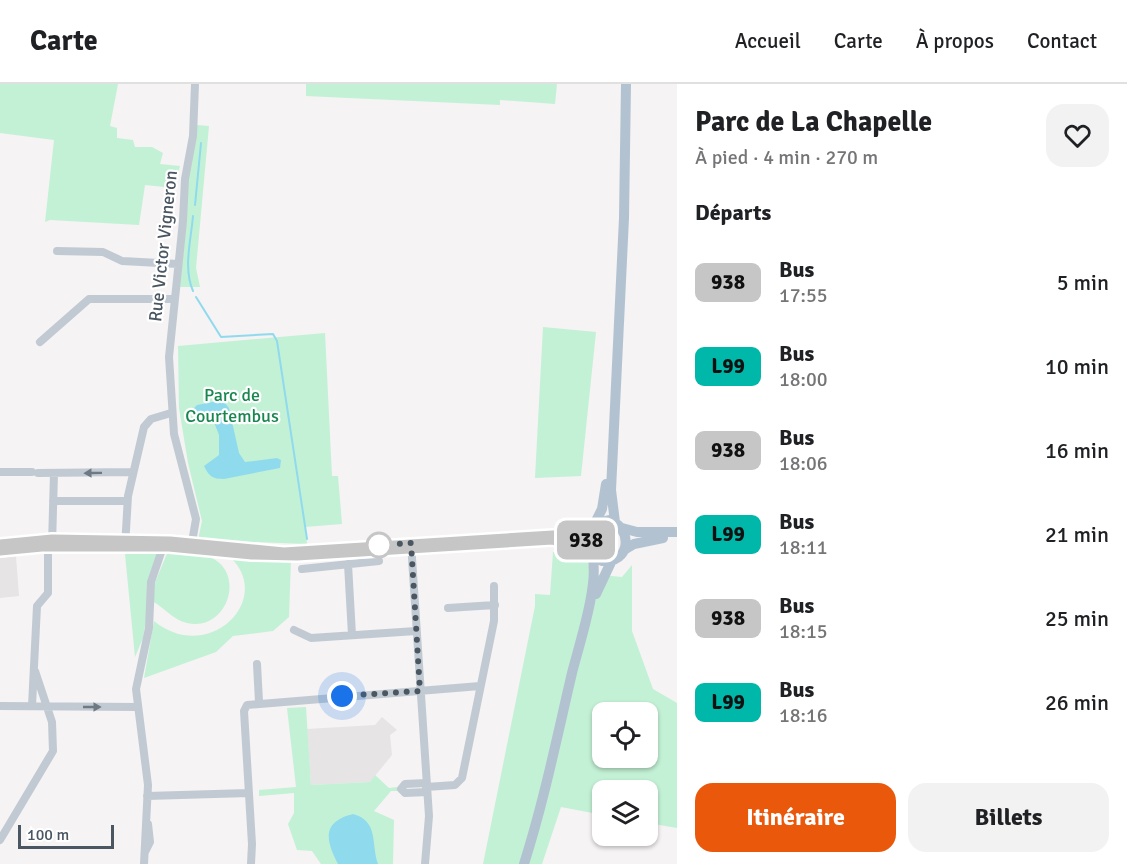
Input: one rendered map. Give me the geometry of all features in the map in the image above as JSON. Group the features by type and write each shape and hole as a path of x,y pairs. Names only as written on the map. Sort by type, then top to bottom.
{"main road":[{"path":"624,550 627,539 619,525 611,490 624,218 626,84"},
{"path":"562,718 594,577 591,554 585,541 605,492 616,367"},
{"path":"411,546 569,534 606,520 637,532 677,534"},
{"path":"524,864 599,585 612,560 624,550 642,542 677,534"},
{"path":"0,544 165,544 273,552 552,540 580,546 600,561 612,560"},
{"path":"0,550 52,543"}],"street":[{"name":"Rue Victor Vigneron","path":"191,545 196,516 179,459 171,413 169,357 185,180 193,136 195,84"},
{"path":"57,251 103,252 122,261 178,264"},
{"path":"40,342 90,299 174,299"},
{"path":"125,543 127,501 146,424 154,417 171,413"},
{"path":"0,472 133,472"},
{"path":"32,706 37,606 40,600 50,598 54,593 52,543 54,473"},
{"path":"53,501 127,501"},
{"path":"144,861 147,796 145,756 136,689 149,628 151,582 165,544"},
{"path":"411,546 429,830 425,864"},
{"path":"302,569 380,561"},
{"path":"348,564 352,635"},
{"path":"426,787 453,786 460,781 495,605 494,586"},
{"path":"448,608 495,605"},
{"path":"294,630 311,638 416,631"},
{"path":"256,664 259,702"},
{"path":"0,840 5,825 51,755 54,737 48,707 35,671"},
{"path":"251,864 244,709 249,703 480,686"},
{"path":"0,705 137,707"},
{"path":"147,796 249,793"}],"shaded area":[{"path":"16,556 19,596 0,598 0,558"},
{"path":"382,717 397,730 390,735 392,755 370,782 311,785 307,729 375,725"}],"green space":[{"path":"0,84 118,84 110,126 117,128 117,138 133,140 135,147 152,147 163,153 160,164 180,166 174,188 145,185 139,225 50,220 45,222 54,140 0,133"},
{"path":"306,84 557,84 555,104 500,100 500,105 306,96"},
{"path":"197,125 209,126 196,268 200,287 180,287 186,191"},
{"path":"543,327 596,332 581,476 535,478"},
{"name":"Parc de Courtembus","path":"325,333 332,476 338,476 342,524 305,527 307,544 198,540 202,521 188,463 179,408 178,346"},
{"path":"572,548 585,553 591,574 622,577 632,565 632,631 653,689 677,703 677,828 658,825 658,780 592,780 592,813 561,807 542,864 483,864 535,606 535,594 550,595 553,552 570,555"},
{"path":"168,551 184,551 210,557 221,565 228,575 230,587 227,599 222,610 213,619 201,623 187,623 177,619 152,601 154,585"},
{"path":"156,552 157,555 143,638 135,657 125,554"},
{"path":"214,554 291,559 289,617 273,631 233,636 216,652 144,678 154,621 175,633 195,636 213,632 229,622 240,609 245,593 243,576 232,559 219,559"},
{"path":"306,707 311,785 370,782 375,775 389,788 397,787 397,791 391,791 374,811 394,820 393,864 321,864 312,851 297,850 288,824 294,813 294,793 259,796 259,790 296,787 287,708"}],"water":[{"path":"218,401 225,403 229,408 239,453 245,462 277,458 281,460 280,468 224,479 209,475 204,466 219,455 219,435 212,417 194,414 192,410 197,405"},
{"path":"353,814 367,822 373,834 378,864 338,864 331,848 329,833 335,822"}],"waterway":[{"path":"195,205 201,143"},
{"path":"193,216 188,273 193,291"},
{"path":"196,297 221,337 273,334 277,341 307,539"}],"bus line":[{"name":"938","path":"0,544 52,539 170,541 284,552 569,534 588,530 591,527 585,541 590,553 580,546 552,540 297,556 252,555 169,547 42,547 0,551"}],"route":[{"path":"342,696 420,691 411,543 379,545"}]}
